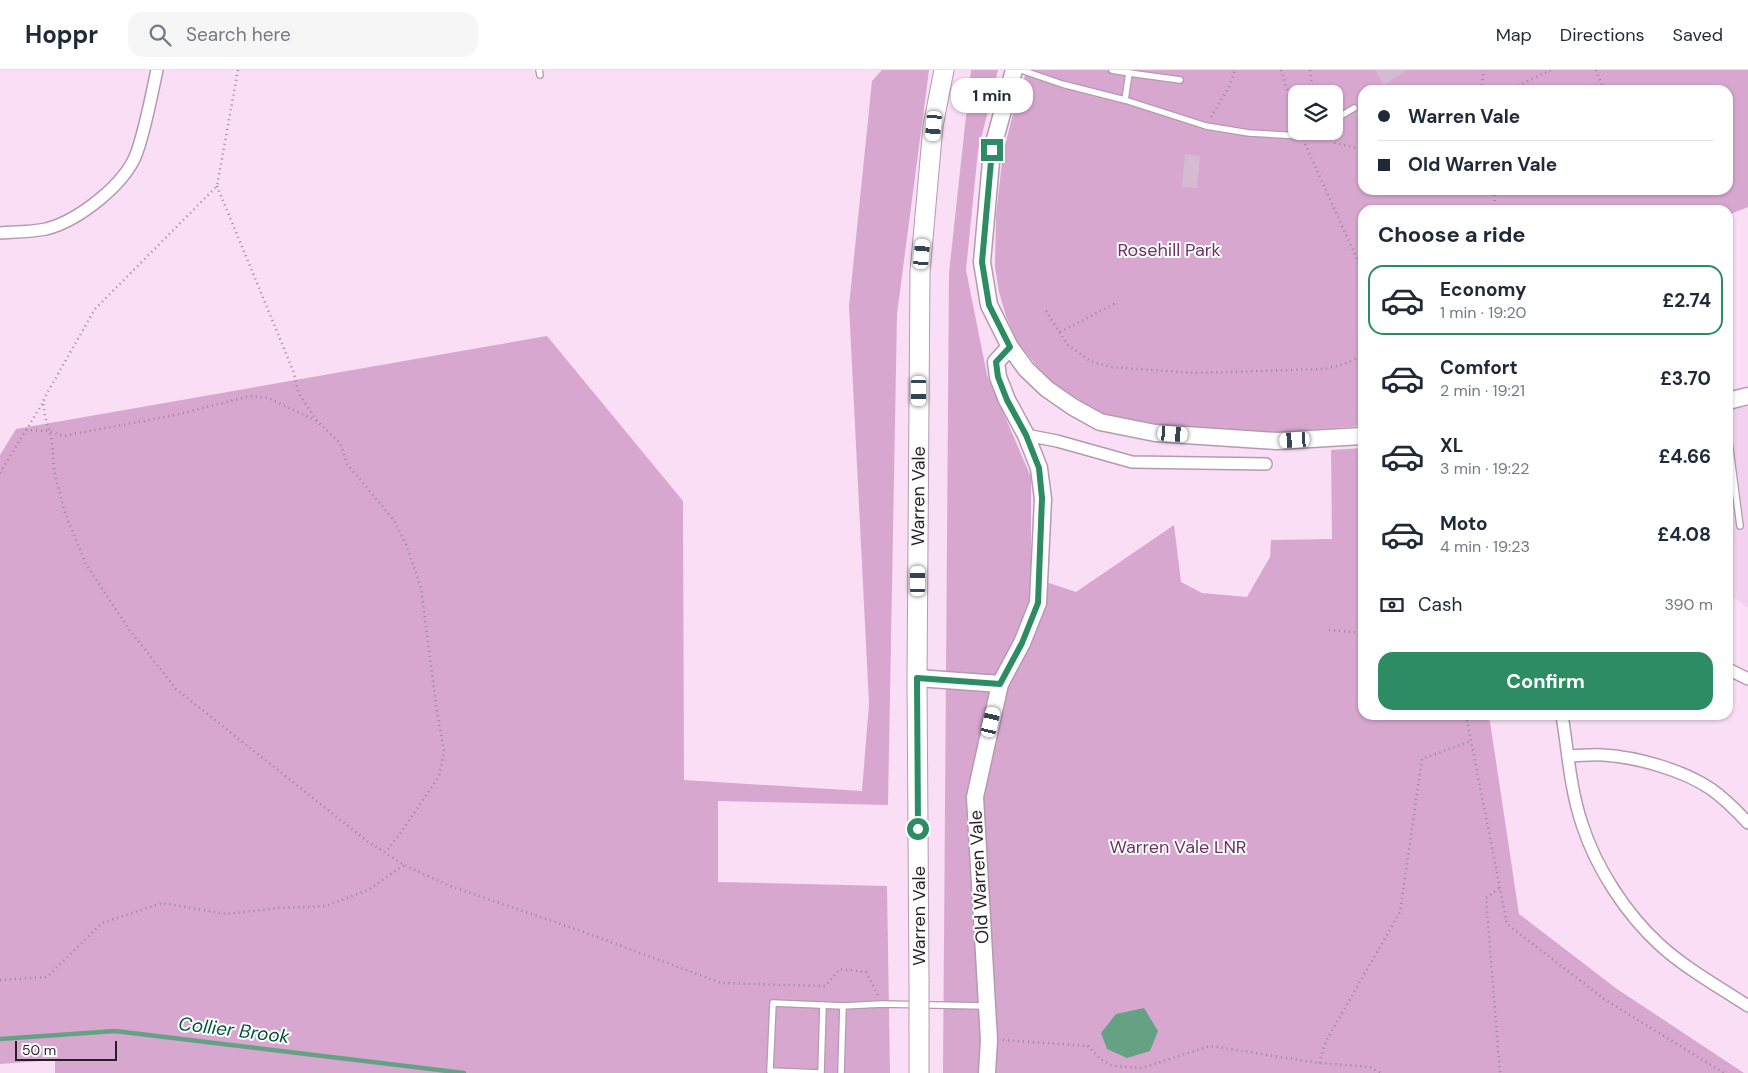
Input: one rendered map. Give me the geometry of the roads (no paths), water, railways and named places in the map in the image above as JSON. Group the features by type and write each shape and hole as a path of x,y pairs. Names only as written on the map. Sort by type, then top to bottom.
{"main road":[{"name":"Warren Vale","path":"919,1073 917,678 920,272 934,126 944,70"}],"street":[{"path":"0,233 45,229 66,222 82,214 105,195 123,176 137,154 157,70"},
{"path":"1014,70 992,150 982,262 989,305 1010,347 1026,369 1047,389 1073,407 1100,422 1156,433 1277,441 1358,436"},
{"name":"Old Warren Vale","path":"987,1073 989,1040 975,797 1000,684 1022,643 1038,603 1042,498 1039,468 1026,435 1007,400 998,377 996,362 1010,347"},
{"path":"1733,400 1748,396"},
{"path":"1026,435 1057,441 1132,462 1266,464"},
{"path":"1733,672 1748,679"},
{"path":"917,678 1000,684"},
{"path":"1563,720 1574,793 1582,824 1590,846 1614,890 1635,919 1661,946 1748,1006"},
{"path":"1568,756 1602,755 1632,759 1679,774 1710,788 1729,803 1748,823"}],"lane":[{"path":"1021,70 1062,84 1124,100 1206,126 1249,133 1288,135"},
{"path":"1112,70 1180,80"},
{"path":"1124,100 1129,73"},
{"path":"1343,115 1354,108"},
{"path":"1733,472 1740,526"},
{"path":"823,1005 821,1073 770,1071 773,1003 823,1005 843,1006 882,1004 987,1006"},
{"path":"841,1073 843,1006"}],"waterway":[{"name":"Collier Brook","path":"0,1039 115,1031 464,1073"}],"park label":[{"name":"Rosehill Park","path":"1169,250"},
{"name":"Warren Vale LNR","path":"1178,847"}]}
